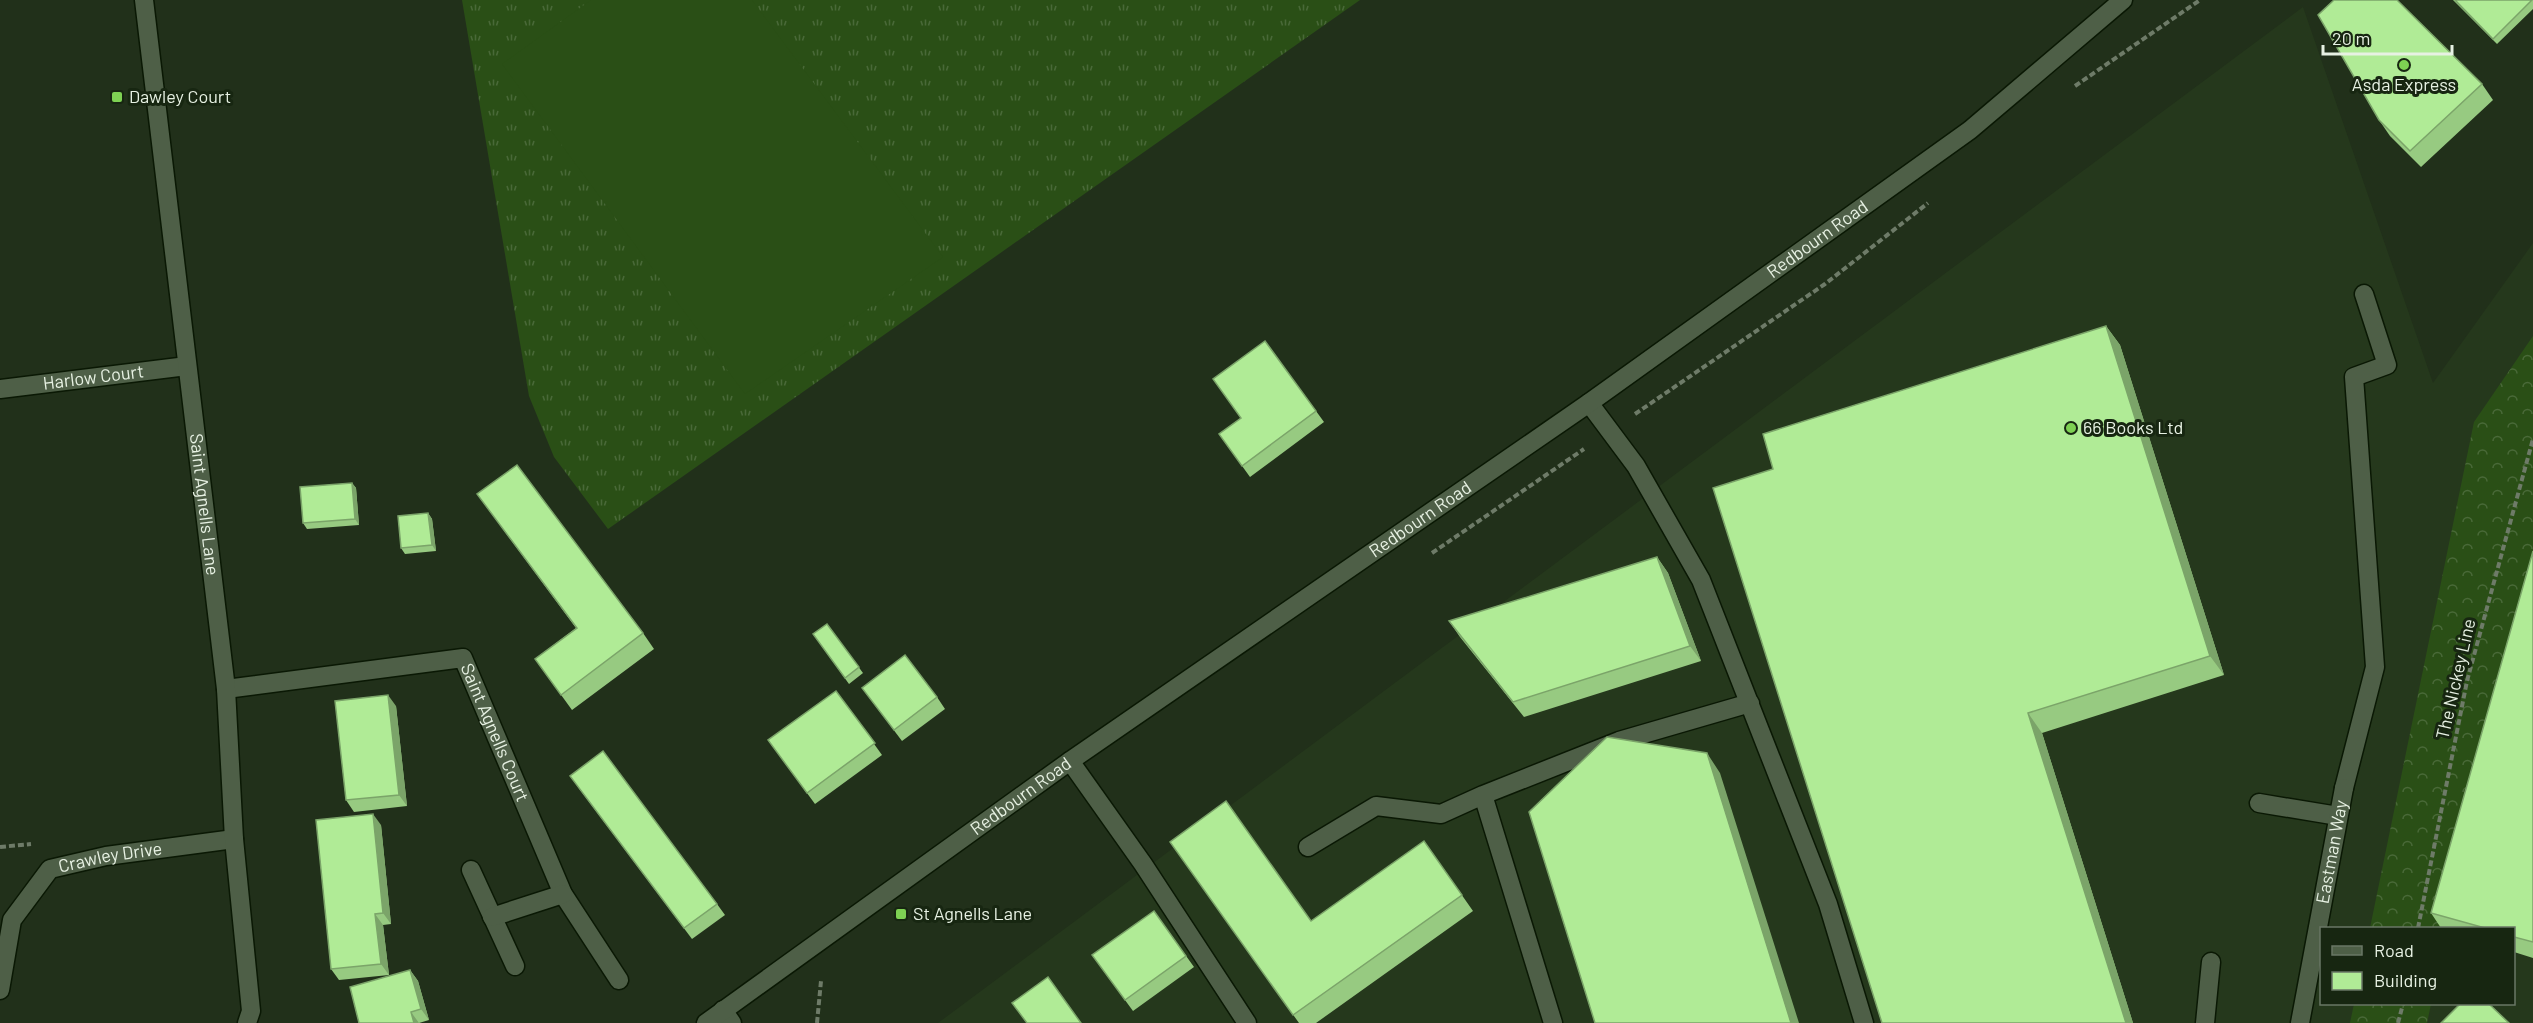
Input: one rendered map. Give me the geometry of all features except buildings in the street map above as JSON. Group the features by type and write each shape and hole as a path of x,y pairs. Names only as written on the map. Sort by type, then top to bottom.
{"street":[{"name":"Saint Agnells Lane","path":"144,0 226,689 234,838 252,1019"},
{"name":"Redbourn Road","path":"706,1023 728,1017 1070,761 1589,403 1970,130 2123,0"},
{"name":"Eastman Way","path":"2300,1023 2338,816 2375,667 2354,377 2387,365 2364,294"},
{"name":"Harlow Court","path":"0,389 186,366"},
{"path":"1589,403 1636,466 1701,580 1828,904 1864,1023"},
{"name":"Saint Agnells Court","path":"226,689 463,658 563,894 619,980"},
{"path":"1308,847 1376,806 1441,814 1619,741 1749,703"},
{"path":"1070,761 1143,864 1247,1023"},
{"path":"1484,795 1553,1023"},
{"path":"2259,803 2338,816"},
{"name":"Crawley Drive","path":"0,990 12,920 51,869 106,856 234,838"},
{"path":"471,870 515,966"},
{"path":"492,917 563,894"},
{"path":"2205,1023 2211,962"}],"path":[{"name":"The Nickey Line","path":"2418,927 2467,681 2533,439"},
{"path":"2398,1023 2403,1005"}],"shaded area":[{"path":"2303,7 2433,383 2533,243 2533,1023 938,1023"}],"green space":[{"path":"462,0 1360,0 608,529 554,457 529,396"},
{"path":"591,0 752,0 943,257 745,394 502,64"},
{"path":"2533,336 2533,619 2446,927 2370,927 2474,422"},
{"path":"2354,1005 2431,1005 2427,1023 2350,1023"}],"place":[{"name":"Asda Express","path":"2404,65"},
{"name":"Dawley Court","path":"117,97"},
{"name":"66 Books Ltd","path":"2071,428"},
{"name":"St Agnells Lane","path":"901,914"}]}
